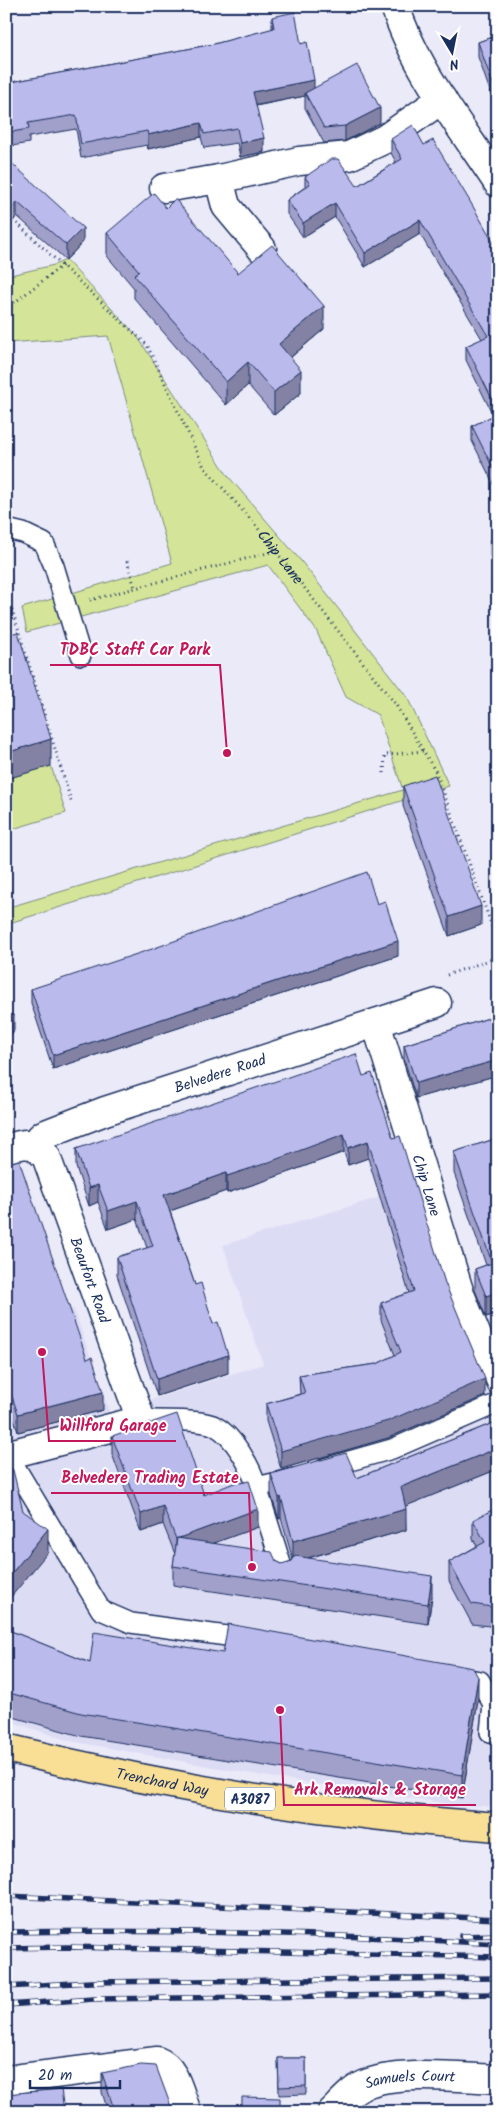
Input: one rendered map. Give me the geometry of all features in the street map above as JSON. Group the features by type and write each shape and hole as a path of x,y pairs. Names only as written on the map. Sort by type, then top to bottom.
{"main road":[{"name":"Trenchard Way","path":"6,1748 146,1781 246,1798 405,1820 498,1827"}],"street":[{"path":"395,6 402,29 442,99 498,183"},
{"path":"164,188 219,179 299,161 350,156 385,139 442,99"},
{"path":"219,179 226,206 262,249"},
{"name":"Belvedere Road","path":"34,1145 43,1135 105,1111 376,1023 438,990"},
{"name":"Chip Lane","path":"376,1023 460,1294 481,1346"},
{"path":"6,1148 25,1144 34,1145"},
{"name":"Beaufort Road","path":"34,1145 46,1156 141,1420"},
{"path":"7,1455 141,1420"},
{"path":"6,2080 157,2061 166,2064 173,2074 186,2112"},
{"name":"Samuels Court","path":"332,2112 346,2098 364,2085 391,2078 498,2079"}],"lane":[{"path":"6,529 23,533 44,543 54,566 81,654"},
{"path":"481,1346 498,1386"},
{"path":"256,1487 392,1449 498,1403"},
{"path":"141,1420 171,1420 214,1426 231,1439 254,1478 284,1573"},
{"path":"7,1455 101,1610 131,1623 269,1642"},
{"path":"432,1673 480,1682 493,1704 490,1732"}],"path":[{"name":"Chip Lane","path":"6,213 148,345 204,467 253,522 396,705 437,774 498,942"},
{"path":"6,309 63,265"},
{"path":"66,606 276,551"},
{"path":"126,561 135,588"},
{"path":"6,590 72,804"},
{"path":"384,773 385,755 423,751"},
{"path":"438,990 498,957"}],"shaded area":[{"path":"380,1197 471,1292 498,1282 498,1807 450,1804 263,1776 70,1741 6,1720 6,1329 74,1309 110,1413 263,1364 223,1245"}],"green space":[{"path":"66,260 137,336 228,476 301,561 407,697 449,786 6,924 6,908 403,790 378,715 346,697 316,630 268,565 27,632 22,608 172,563 108,336 6,343 6,276 54,265"},
{"path":"51,766 66,813 6,831 6,779"}],"building":[{"path":"295,12 301,44 307,42 314,80 253,92 264,138 240,143 237,128 204,134 201,123 148,135 147,131 81,144 76,115 28,123 29,129 6,133 6,83 214,44 274,28 272,17"},
{"path":"498,35 498,90 495,81 492,82 478,42"},
{"path":"357,65 380,108 345,126 324,128 305,93"},
{"path":"413,125 424,145 433,140 498,250 498,394 491,397 466,346 488,336 420,220 365,253 335,203 303,223 287,200 310,184 305,177 331,159 338,159 357,186 402,159 391,139"},
{"path":"6,158 83,228 66,245 17,202 6,215"},
{"path":"154,193 166,208 175,199 238,273 272,245 324,306 279,344 301,370 274,392 248,362 226,382 134,275 139,271 107,233"},
{"path":"498,413 498,478 472,426"},
{"path":"498,537 498,557 490,540"},
{"path":"498,579 498,594 492,582"},
{"path":"18,632 51,739 6,753 6,635"},
{"path":"435,775 481,906 449,917 403,786"},
{"path":"367,872 377,904 385,901 398,941 53,1055 31,989 152,949"},
{"path":"6,1010 14,1016 6,1025"},
{"path":"498,1015 498,1060 416,1083 404,1045"},
{"path":"356,1054 363,1076 372,1073 393,1138 400,1136 445,1283 485,1379 388,1421 281,1451 266,1404 305,1393 299,1375 377,1364 401,1352 381,1303 414,1291 368,1141 348,1148 344,1134 264,1164 227,1176 226,1173 164,1195 195,1285 201,1283 213,1324 218,1322 228,1355 157,1379 117,1257 153,1246 137,1201 108,1211 98,1185 89,1188 76,1149"},
{"path":"498,1138 498,1292 486,1296 475,1269 492,1263 454,1152"},
{"path":"19,1160 87,1359 92,1357 103,1392 18,1414 6,1379 6,1164"},
{"path":"177,1414 204,1495 239,1481 240,1483 249,1481 258,1509 176,1539 163,1506 141,1514 112,1436"},
{"path":"498,1421 498,1448 401,1487 406,1509 293,1541 281,1497 279,1498 271,1474 346,1453 357,1478"},
{"path":"6,1464 13,1470 23,1511 48,1529 6,1580"},
{"path":"498,1507 498,1608 472,1604 449,1562 485,1542 473,1520"},
{"path":"177,1538 272,1552 276,1561 282,1564 292,1561 295,1556 432,1576 428,1604 173,1566"},
{"path":"228,1624 473,1668 478,1677 462,1775 81,1713 6,1692 6,1629 90,1663 94,1632 223,1653"},
{"path":"278,2058 306,2058 306,2086 279,2087"},
{"path":"141,2065 156,2066 173,2112 115,2112 102,2073"},
{"path":"61,2089 64,2112 6,2112 6,2094"},
{"path":"242,2097 280,2098 280,2112 242,2112"}],"railway":[{"path":"6,1896 498,1919"},
{"path":"6,1932 252,1933 498,1944"},
{"path":"461,1936 498,1935"},
{"path":"6,1948 68,1947 498,1957"},
{"path":"6,1987 91,1982 498,1978"},
{"path":"6,2005 94,1999 498,1994"}],"place":[{"name":"TDBC Staff Car Park","path":"227,753"},
{"name":"Willford Garage","path":"42,1352"},
{"name":"Belvedere Trading Estate","path":"252,1567"},
{"name":"Ark Removals & Storage","path":"280,1710"}]}
